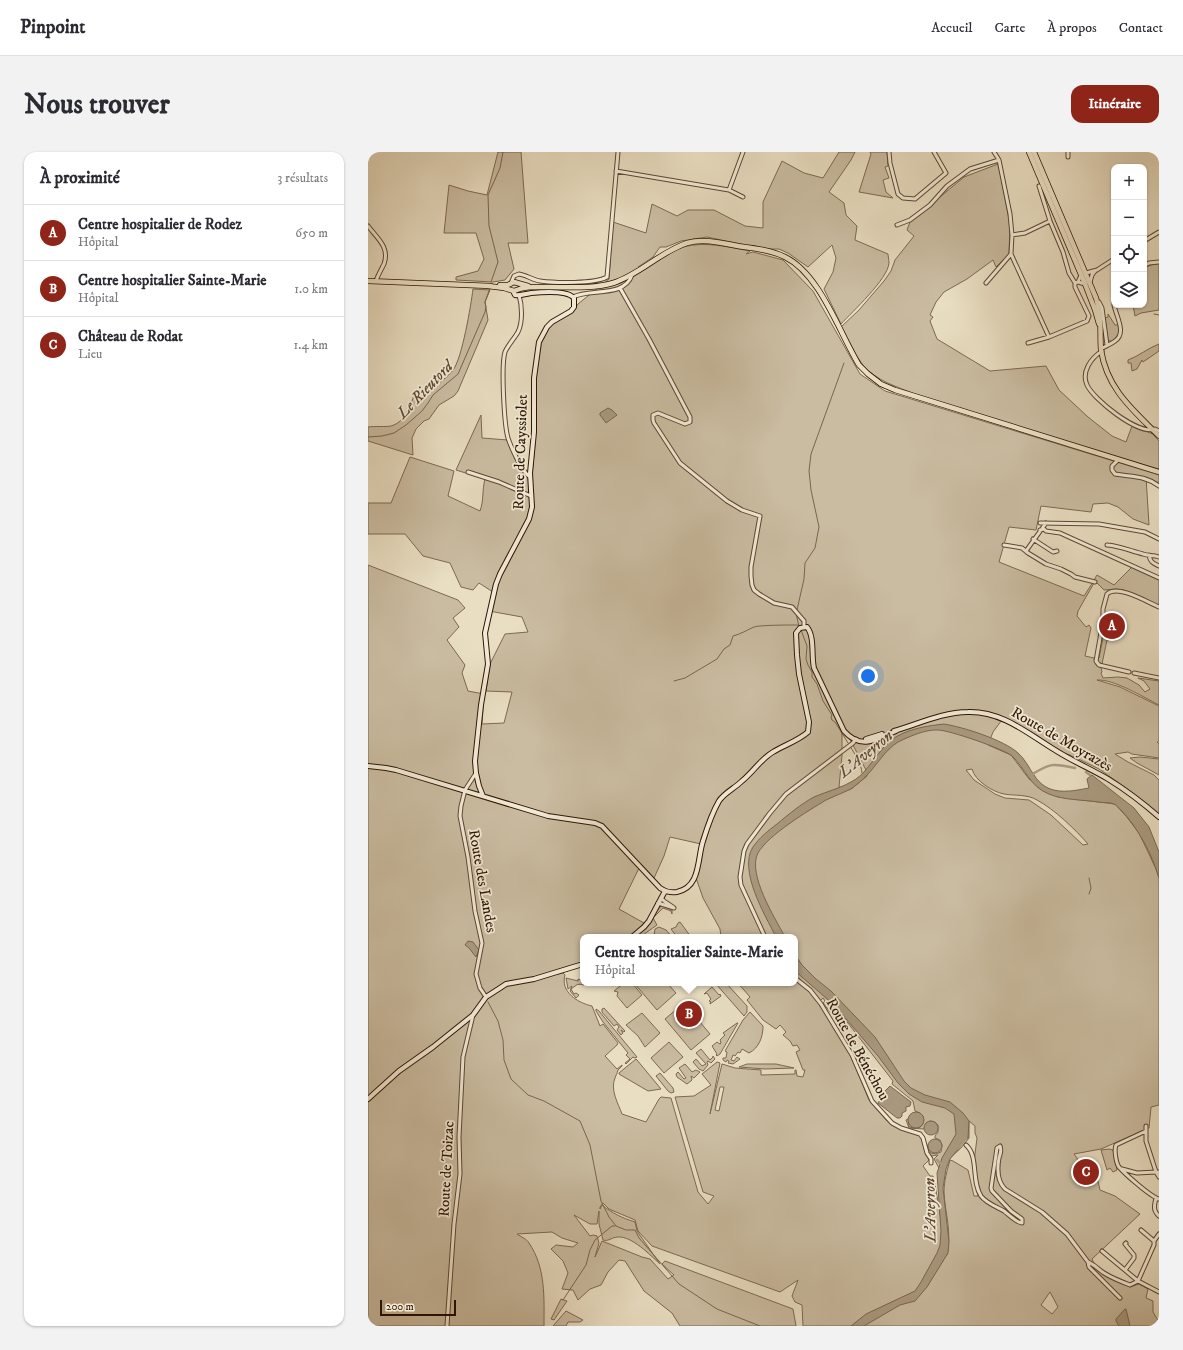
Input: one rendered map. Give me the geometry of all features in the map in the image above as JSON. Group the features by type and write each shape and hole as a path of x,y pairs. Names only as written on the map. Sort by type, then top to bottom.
{"main road":[{"path":"1029,152 1084,274"},
{"path":"1034,152 1088,284 1100,328"},
{"path":"368,281 514,287 593,287 614,282 632,274 674,248 689,242 707,241 751,248 785,257 802,268 814,282 859,365 881,384 916,397 1159,473"},
{"path":"1088,284 1096,298 1100,312 1101,350 1107,371 1115,388 1130,408 1159,436"},
{"path":"1153,430 1159,439"}],"street":[{"path":"618,152 607,277 598,280 571,282 539,281 521,274 516,275 515,278 515,295 519,296 530,293 546,292 564,293 573,297 580,294 620,288 630,279 632,274"},
{"path":"729,190 742,152"},
{"path":"889,152 890,163 898,194 903,198 914,199 946,173 934,152"},
{"path":"994,152 999,160 1010,214 1012,235 1011,254 1049,337"},
{"path":"1068,152 1068,157"},
{"path":"897,225 910,220 930,205 947,186 970,169 999,160"},
{"path":"616,171 729,190 743,197"},
{"path":"1028,343 1049,337 1082,323 1089,316 1077,291 1076,282 1069,273 1039,186"},
{"path":"1012,235 1025,233 1050,221"},
{"path":"368,226 384,246 385,250 386,258 376,281"},
{"path":"1147,239 1159,232"},
{"path":"986,283 1011,254"},
{"path":"1076,282 1088,284 1092,275 1111,261"},
{"path":"1147,264 1159,262"},
{"path":"1076,282 1084,274 1097,270"},
{"path":"368,766 396,770 548,816 595,823 602,826 660,888 671,892 688,888 694,881 702,842 709,822 723,796 743,781 772,752 808,732 809,722 799,674 796,633 802,627 804,621 792,607 774,603 754,590 750,576 760,516 742,510 727,501 680,464 654,423 653,415 658,413 685,424 690,422 690,417 620,288"},
{"path":"519,296 521,314 519,328 505,352 503,362 506,426 508,439 524,473 530,477"},
{"name":"Route de Cayssiolet","path":"483,796 476,773 476,752 482,695 488,664 485,632 496,584 529,519 532,507 530,477 534,432 534,378 539,342 552,322 571,311 574,307 575,300 573,297"},
{"path":"1096,298 1102,308 1107,345"},
{"path":"1115,308 1121,326 1121,332 1116,340 1101,350 1089,363 1085,374 1088,386 1091,391 1107,406 1134,425 1143,429 1159,431"},
{"path":"1118,460 1112,466 1112,470 1115,474 1142,477 1159,486"},
{"path":"468,472 499,482 532,497"},
{"path":"1040,523 1099,524 1144,532 1159,539"},
{"path":"1026,550 1046,523"},
{"path":"1040,530 1060,533 1159,578"},
{"path":"1033,539 1053,552 1057,551"},
{"path":"1004,545 1022,548 1046,564 1061,569 1075,577 1095,582"},
{"path":"1107,545 1120,546 1143,555 1159,557"},
{"path":"1150,555 1150,560 1159,566"},
{"path":"1129,672 1099,665 1096,661 1107,594 1111,591 1118,590 1159,608"},
{"path":"764,934 741,885 740,877 742,858 747,844 786,794 853,743 856,739 840,722 814,668 810,632 808,628 802,627"},
{"path":"1134,673 1159,678"},
{"name":"Route de Moyrazès","path":"856,739 867,740 955,712 983,713 998,717 1017,726 1055,750 1108,779 1131,794 1159,817"},
{"path":"465,790 476,773"},
{"name":"Route des Landes","path":"465,790 460,816 468,857 475,911 482,943 476,974 480,988 486,997"},
{"path":"636,934 649,921 665,891"},
{"path":"658,903 674,908 661,898"},
{"path":"368,1099 399,1070 433,1047 473,1015 486,997 506,984 534,979 580,965"},
{"name":"Route de Bénéchou","path":"798,980 810,990 821,1004 852,1054 872,1101 892,1123 901,1128 920,1134 923,1138 927,1153 931,1159 931,1163"},
{"name":"Route de Toizac","path":"447,1326 454,1224 460,1174 459,1137 463,1057 473,1015"},
{"path":"1146,1126 1148,1146 1159,1177"},
{"path":"1146,1132 1114,1147 1118,1166 1122,1168 1129,1177 1157,1199 1154,1206 1155,1212 1159,1216"},
{"path":"966,1145 970,1149 972,1155 975,1178 981,1196 1018,1222 1022,1223 1022,1219 1011,1210 992,1191 991,1188 997,1148 1000,1146 1002,1151 999,1160 999,1176 1001,1185 1042,1212 1067,1234 1088,1262 1089,1267 1120,1298"},
{"path":"1122,1168 1137,1172 1157,1172"},
{"path":"1141,1230 1158,1246"},
{"path":"1088,1262 1092,1263 1105,1274 1127,1284 1134,1284 1138,1281 1159,1234"},
{"path":"1125,1270 1134,1258 1134,1255 1125,1244 1126,1242"},
{"path":"1102,1251 1138,1281 1159,1292"}],"shaded area":[{"path":"498,152 521,152 528,243 508,243 514,269 505,280 493,282 456,280 456,277 478,271 484,259 476,233 444,233 449,185 487,195"},
{"path":"839,152 855,152 829,192 844,203 846,215 857,226 855,240 888,254 889,263 883,278 861,304 841,324 824,289 833,272 836,258 832,245 808,267 788,253 779,249 764,249 707,237 681,241 666,247 660,247 653,257 638,267 642,270 668,254 691,245 716,245 750,251 746,254 753,252 783,260 813,291 860,374 885,391 1159,475 1159,483 1146,477 1149,525 1133,519 1118,507 1108,503 1093,504 1091,512 1041,506 1036,530 1009,527 999,562 1084,596 1093,582 1094,583 1078,611 1077,616 1086,627 1089,625 1091,628 1085,656 1094,658 1096,665 1101,667 1103,678 1127,678 1139,685 1145,692 1150,689 1144,681 1138,678 1159,681 1159,705 1120,685 1104,680 1097,680 1120,687 1159,706 1159,742 1157,742 1159,744 1159,758 1132,754 1128,752 1115,754 1154,775 1159,780 1159,815 1126,788 1099,769 1063,753 1035,734 1004,717 993,732 988,745 1011,755 1029,779 1058,797 1115,804 1139,833 1159,878 1159,1105 1151,1107 1149,1128 1101,1149 1074,1154 1077,1158 1083,1180 1085,1181 1097,1177 1100,1190 1115,1196 1140,1214 1092,1259 1094,1263 1103,1271 1130,1287 1139,1284 1148,1289 1146,1298 1153,1301 1153,1312 1159,1322 1159,1326 803,1326 802,1305 795,1302 792,1296 798,1280 780,1292 652,1246 638,1231 635,1220 609,1209 603,1203 600,1207 600,1209 602,1205 617,1215 635,1222 637,1231 660,1264 635,1243 629,1240 618,1237 603,1240 599,1224 599,1211 597,1224 590,1224 574,1215 590,1236 597,1236 599,1243 595,1257 602,1241 650,1259 668,1279 674,1275 662,1264 665,1261 793,1309 796,1326 680,1326 672,1313 644,1291 625,1261 619,1260 608,1272 601,1285 590,1289 578,1300 573,1290 562,1289 568,1273 563,1261 551,1249 556,1245 573,1247 578,1243 562,1238 552,1232 517,1234 528,1242 539,1263 543,1283 544,1326 368,1326 368,565 458,600 465,608 453,618 459,627 447,640 465,665 462,673 468,691 484,694 482,724 504,723 512,692 486,691 490,664 505,634 528,632 522,617 489,611 493,592 479,583 473,590 461,587 450,563 423,556 405,534 368,534 368,503 391,503 410,457 454,471 448,496 480,511 485,479 456,470 481,415 482,438 508,440 522,472 532,476 536,432 535,385 538,348 552,324 573,312 578,304 609,279 613,222 646,233 652,204 677,216 688,210 714,210 745,226 763,228 763,202 782,161 804,173 823,178","holes":["842,724 866,770 867,776 851,789 839,787 842,755","972,769 981,782 995,791 1004,794 1029,797 1037,800 1064,820 1088,844 1083,845 1051,815 1029,800 1005,798 995,794 974,780 966,770","670,837 701,844 695,875 703,898 720,929 721,934 798,934 798,986 741,986 750,997 747,1000 763,1020 776,1029 780,1025 786,1032 783,1035 793,1046 797,1045 800,1050 796,1052 803,1070 805,1070 803,1077 797,1076 796,1070 795,1074 761,1075 761,1070 735,1068 722,1064 710,1114 720,1063 717,1062 702,1074 711,1085 694,1096 675,1097 703,1192 714,1196 708,1204 698,1192 671,1098 661,1097 646,1122 622,1114 613,1087 618,1070 622,1065 617,1069 605,1056 618,1043 603,1024 600,1026 592,1006 587,1005 571,996 565,987 565,975 563,973 553,975 560,969 580,963 580,934 632,934 644,923 619,909 641,864 654,878 664,856","823,998 825,1001 823,1003 830,1012 837,1009 893,1081 892,1084 913,1101 915,1111 923,1116 923,1124 919,1128 915,1128 924,1129 926,1123 930,1121 935,1122 938,1125 938,1132 935,1138 940,1140 942,1145 941,1152 936,1154 931,1153 926,1143 929,1154 931,1156 938,1155 934,1159 939,1168 961,1148 969,1138 969,1121 975,1126 977,1138 974,1162 978,1196 974,1196 968,1170 950,1160 944,1192 949,1230 947,1255 933,1176 930,1176 923,1166 929,1160 921,1138 918,1134 897,1127 887,1121 869,1100 851,1056 820,1001","720,1087 724,1087 719,1111 715,1110","1050,1292 1058,1307 1052,1314 1041,1305"]},
{"path":"870,152 887,152 888,166 885,167 889,178 883,180 886,192 893,198 859,192 871,154"},
{"path":"998,164 1010,225 1009,254 996,267 993,260 967,279 944,292 936,302 930,315 933,317 930,321 937,339 990,371 1046,366 1059,390 1088,417 1112,436 1126,442 1132,426 1153,434 1159,441 1159,471 915,394 895,386 868,371 854,352 841,327 859,310 884,281 891,271 895,260 914,236 907,230 910,222 964,177"},
{"path":"1159,263 1159,310 1141,313 1135,316 1134,308 1147,308 1148,266"},
{"path":"473,289 490,290 485,302 488,320 458,391 454,396 439,405 429,419 424,421 416,429 412,438 413,455 368,441 368,427 391,426 401,421 410,406 416,390 431,388 453,370 463,344"},
{"path":"1108,314 1115,325 1119,325 1119,333 1112,341 1108,341 1105,318 1108,317"},
{"path":"1159,344 1159,351 1143,362 1142,360 1137,369 1132,371 1131,363 1128,363 1128,360"},
{"path":"608,408 617,415 606,423 600,413"},
{"path":"1132,567 1159,579 1159,606 1124,590 1104,590 1094,580 1097,575 1114,585"},
{"path":"1103,636 1109,640 1107,640 1102,664 1098,662 1097,658 1099,658 1103,638 1101,637"},
{"path":"944,724 962,728 1003,743 1012,748 1023,758 1039,782 1058,791 1073,791 1089,788 1087,779 1092,775 1134,808 1149,827 1159,852 1159,878 1139,833 1121,810 1112,803 1067,799 1049,794 1037,787 1017,761 1007,753 964,736 933,730 912,736 893,745 864,779 851,789 826,800 809,810 779,831 763,846 758,853 756,872 759,884 769,908 783,934 774,934 760,905 751,880 749,857 755,844 761,837 804,803 814,797 851,782 860,776 890,741 909,731"},
{"path":"1140,757 1159,759 1159,775 1130,758"},
{"path":"661,906 672,910 672,914 671,911 663,908 653,918 657,925 644,934 638,934"},
{"path":"680,922 689,934 675,934 671,929 676,927"},
{"path":"659,927 666,930 669,934 654,934 655,929"},
{"path":"468,941 473,942 479,950 476,957 465,945"},
{"path":"798,959 875,1037 904,1081 911,1088 925,1095 950,1102 963,1113 969,1121 968,1138 960,1144 960,1147 950,1159 946,1169 943,1188 949,1242 948,1253 927,1287 915,1301 900,1305 864,1326 851,1326 866,1314 915,1291 937,1253 940,1245 941,1231 937,1173 942,1158 956,1134 954,1114 945,1108 922,1102 909,1094 898,1083 878,1056 834,1005 798,974"},
{"path":"566,978 578,981 578,979 580,980 580,984 571,989 574,994 576,993 579,995 576,998 570,991 572,986 568,989"},
{"path":"620,986 634,986 642,995 627,1008 617,996 618,992 614,991"},
{"path":"637,986 670,986 676,993 657,1010"},
{"path":"718,986 729,986 747,1006 747,1012 744,1016"},
{"path":"712,987 721,996 710,1004 711,1002 709,1001 711,999 707,993 704,994"},
{"path":"684,1003 710,1034 691,1050 665,1019"},
{"path":"604,1008 625,1031 624,1032 621,1030 623,1033 621,1035 617,1030 619,1027 617,1024 614,1026 602,1012 602,1009"},
{"path":"596,1009 637,1057 633,1057 626,1064 625,1063 630,1059 626,1055 628,1053 603,1022"},
{"path":"750,1012 763,1026 760,1042 749,1053 742,1049 740,1053 738,1052 735,1056 733,1055 731,1060 734,1061 737,1057 740,1059 733,1064 728,1063 729,1061 727,1060 726,1062 723,1060 723,1058 726,1058 727,1052 725,1051 743,1020"},
{"path":"642,1013 660,1033 645,1047 638,1036 626,1025"},
{"path":"737,1023 720,1054 717,1056 712,1046 717,1042 720,1044 720,1040 725,1035 723,1033"},
{"path":"669,1042 683,1057 664,1073 651,1058"},
{"path":"701,1049 710,1060 713,1056 715,1059 711,1063 708,1061 707,1062 708,1065 703,1071 693,1062 696,1059 702,1066 706,1064 696,1053"},
{"path":"636,1059 661,1089 648,1091 619,1074"},
{"path":"685,1064 692,1072 696,1070 700,1072 694,1078 691,1076 692,1080 687,1084 677,1077 676,1074 678,1072 684,1079 686,1078 679,1068"},
{"path":"747,1064 776,1064 794,1068 765,1069 739,1067"},
{"path":"660,1073 673,1088 674,1092 671,1093 668,1091 656,1076"},
{"path":"890,1086 911,1102 910,1106 906,1107 906,1111 902,1113 900,1118 897,1118 878,1103 883,1095 882,1094"},
{"path":"916,1112 922,1114 924,1120 922,1126 916,1128 910,1126 908,1120 910,1114"},
{"path":"908,1119 909,1126 914,1128 909,1128 906,1120"},
{"path":"928,1121 934,1121 938,1125 938,1131 934,1135 928,1135 924,1131 924,1125"},
{"path":"932,1139 938,1139 942,1143 942,1149 938,1153 932,1153 928,1149 928,1143"},
{"path":"1101,1150 1113,1150 1117,1170 1113,1172 1110,1168 1107,1170"},
{"path":"561,1299 567,1301 554,1320 551,1319"},
{"path":"1125,1309 1130,1326 1119,1326 1116,1319"},
{"path":"566,1311 583,1320 580,1322 568,1322 566,1326 553,1326"}],"waterway":[{"name":"Le Rieutord","path":"491,282 498,262 489,226 488,195 500,168 503,152"},
{"name":"Le Rieutord","path":"368,437 394,433 406,425 422,411 433,395 458,374 485,312 485,302 490,288"},
{"path":"1154,314 1159,315"},
{"path":"797,610 804,579 805,563 815,548 819,527 811,490 809,471 811,454 844,363"},
{"path":"796,613 799,627"},
{"path":"674,681 685,678 717,659 724,649 730,645 733,636 757,626 798,625"},
{"path":"801,630 807,646 806,659 812,672 812,677 817,684 823,701 832,715 832,720 835,722 848,743"},
{"name":"L'Aveyron","path":"850,746 859,762 862,773"},
{"path":"1031,775 1047,766 1052,765 1062,765 1075,768"},
{"path":"1086,772 1090,775"},
{"path":"1089,878 1091,888 1089,894"},
{"path":"488,1002 498,1021 503,1040 504,1060 511,1079 528,1095 544,1101 580,1121 590,1145 601,1201 609,1217 616,1226 626,1230 635,1230 639,1238 679,1284 717,1309 760,1326"},
{"path":"958,1148 966,1138"},
{"path":"937,1160 942,1165"},
{"path":"563,1300 586,1265 590,1250 595,1240 612,1226 615,1226"}],"place":[{"name":"Centre hospitalier de Rodez","path":"1112,626"},
{"name":"Centre hospitalier Sainte-Marie","path":"689,1014"},
{"name":"Château de Rodat","path":"1086,1172"}]}
